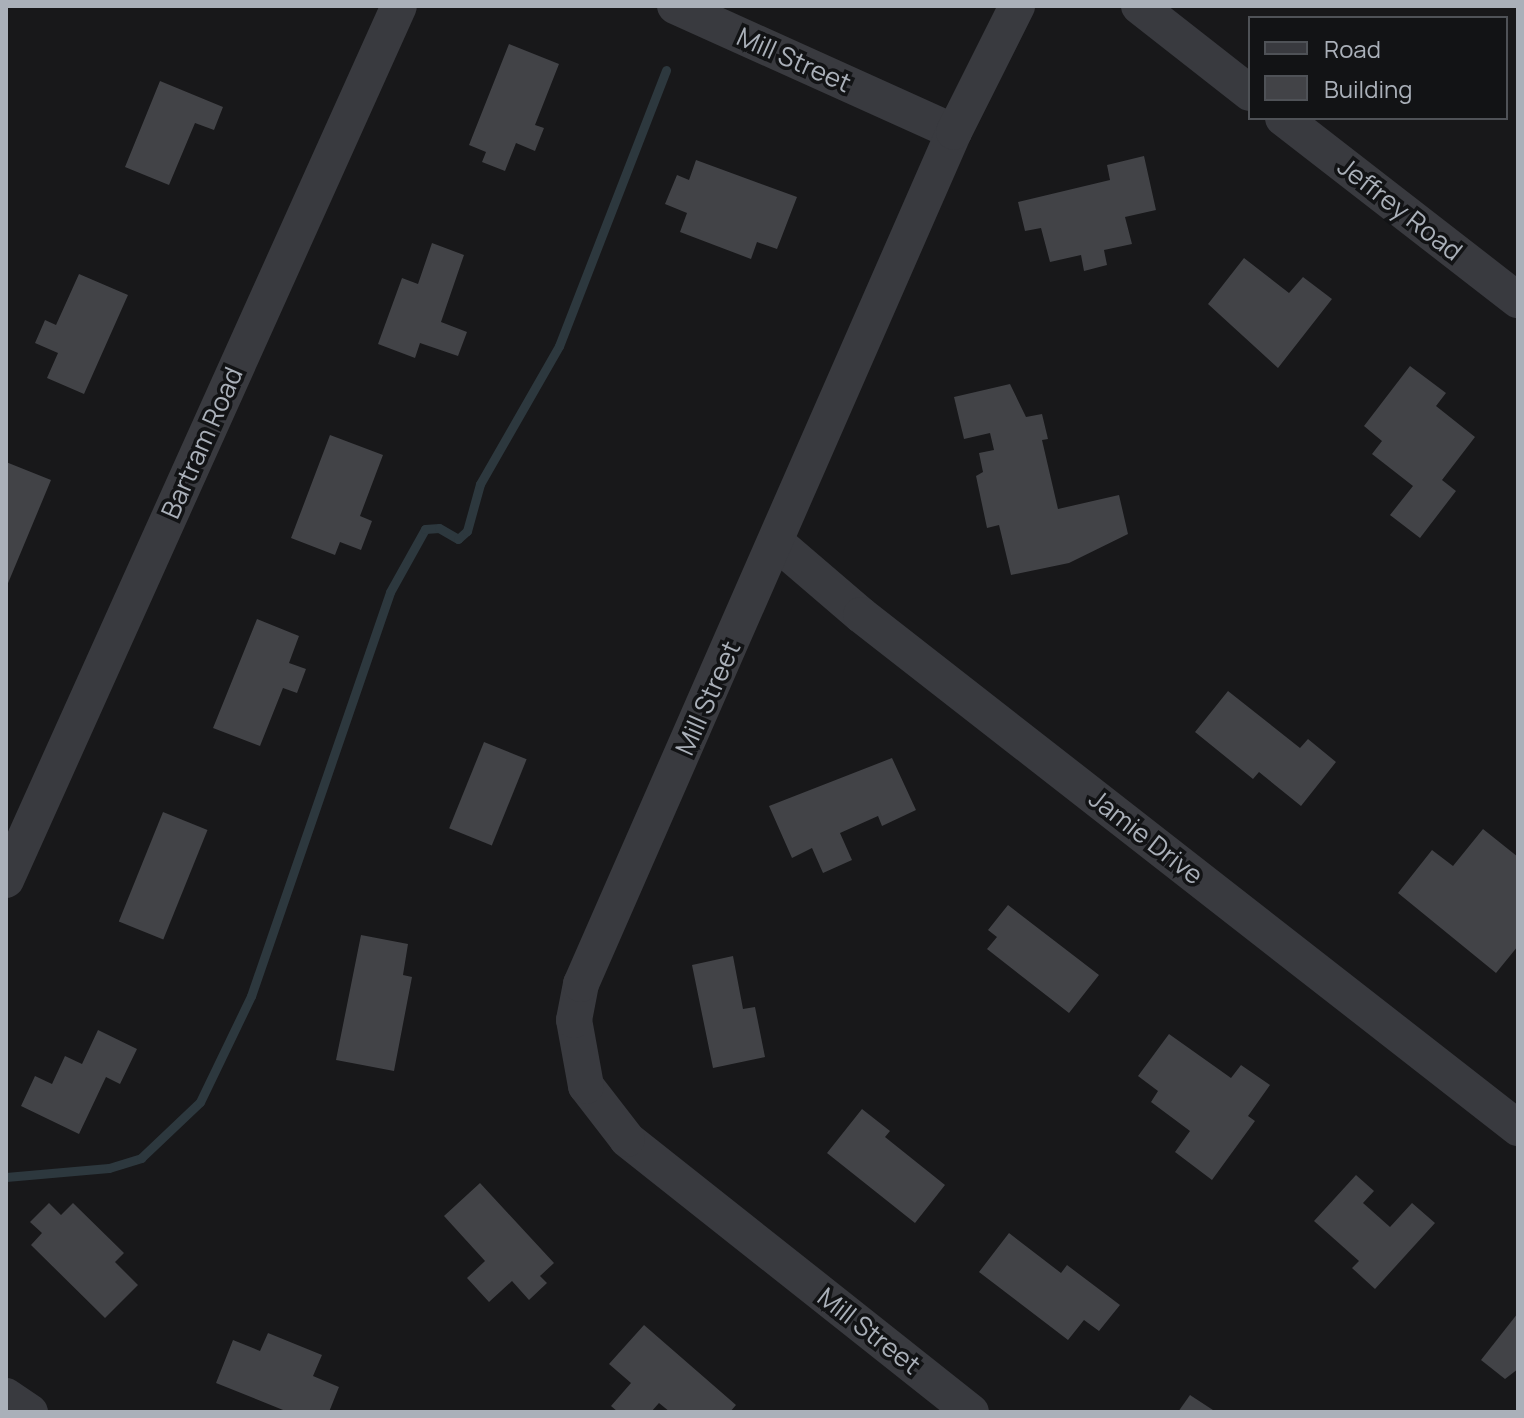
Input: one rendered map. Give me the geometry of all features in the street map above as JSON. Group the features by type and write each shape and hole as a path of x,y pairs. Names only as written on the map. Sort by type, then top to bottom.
{"street":[{"name":"Bartram Road","path":"6,880 399,6"},
{"name":"Mill Street","path":"675,6 954,132 777,543 581,984 574,1020 586,1086 627,1139 971,1412"},
{"path":"954,132 1017,6"},
{"path":"1139,6 1248,91"},
{"name":"Jeffrey Road","path":"1286,120 1518,300"},
{"name":"Jamie Drive","path":"777,543 861,615 1518,1128"},
{"path":"6,1396 30,1412"}],"building":[{"path":"509,44 559,64 535,125 544,128 535,151 516,143 505,171 482,162 486,152 469,145"},
{"path":"160,81 223,107 214,130 195,123 169,185 125,167"},
{"path":"1144,156 1156,210 1125,217 1132,244 1104,250 1107,265 1084,271 1081,255 1050,262 1041,228 1025,231 1018,202 1110,180 1107,165"},
{"path":"696,160 797,197 777,249 757,242 751,259 680,232 687,213 665,204 677,175 689,180"},
{"path":"432,243 464,255 441,322 467,332 458,356 420,343 415,358 378,344 402,278 418,284"},
{"path":"1244,258 1289,293 1303,277 1332,299 1278,368 1208,304"},
{"path":"79,274 128,295 84,394 47,378 58,353 35,343 45,320 56,325"},
{"path":"1410,366 1446,393 1436,406 1475,437 1442,480 1456,491 1420,538 1390,515 1413,486 1372,454 1382,441 1364,426"},
{"path":"1010,384 1026,417 1042,414 1048,439 1042,440 1058,509 1119,495 1128,534 1069,563 1011,575 999,525 987,528 976,476 983,472 979,453 994,450 990,433 964,439 954,397"},
{"path":"330,435 383,455 360,516 372,521 361,550 340,542 335,555 291,538"},
{"path":"6,462 51,480 6,588"},
{"path":"257,619 299,636 289,663 306,669 297,693 283,688 260,746 213,728"},
{"path":"1228,691 1300,748 1308,739 1336,762 1301,806 1259,772 1253,779 1195,732"},
{"path":"484,742 527,759 492,845 449,828"},
{"path":"892,758 916,810 882,826 878,816 840,833 852,860 823,873 812,848 792,858 769,806"},
{"path":"163,812 208,830 163,939 119,921"},
{"path":"1483,829 1518,857 1518,946 1496,973 1398,893 1432,850 1453,866"},
{"path":"1008,905 1099,975 1069,1013 987,949 997,937 988,930"},
{"path":"361,935 408,944 403,975 412,977 394,1071 336,1060"},
{"path":"733,956 743,1009 755,1007 765,1057 713,1068 692,965"},
{"path":"98,1030 137,1049 120,1084 106,1077 79,1134 21,1106 35,1076 52,1084 65,1056 82,1064"},
{"path":"1169,1034 1231,1078 1241,1065 1270,1085 1248,1116 1255,1121 1212,1180 1175,1152 1190,1131 1151,1102 1158,1091 1138,1076"},
{"path":"862,1109 890,1131 885,1137 945,1185 915,1223 827,1153"},
{"path":"1356,1175 1374,1191 1363,1203 1390,1227 1412,1203 1435,1223 1375,1289 1352,1268 1359,1261 1314,1221"},
{"path":"480,1183 554,1263 540,1276 547,1283 529,1300 512,1281 489,1302 467,1278 485,1261 444,1216"},
{"path":"49,1203 61,1215 73,1203 124,1253 115,1262 138,1285 105,1318 31,1245 42,1233 30,1222"},
{"path":"1009,1233 1061,1273 1067,1265 1120,1305 1099,1331 1084,1320 1068,1340 979,1272"},
{"path":"1518,1313 1518,1369 1505,1379 1481,1360"},
{"path":"644,1325 736,1405 730,1412 670,1412 659,1403 651,1412 618,1412 611,1406 631,1383 609,1364"},
{"path":"268,1333 322,1355 313,1376 339,1387 329,1412 288,1412 216,1383 233,1340 260,1351"},
{"path":"1190,1395 1216,1412 1178,1412"}],"waterway":[{"path":"6,1177 109,1168 141,1158 200,1102 251,996 390,592 425,529 439,528 458,539 467,531 480,484 559,346 666,70"}]}
